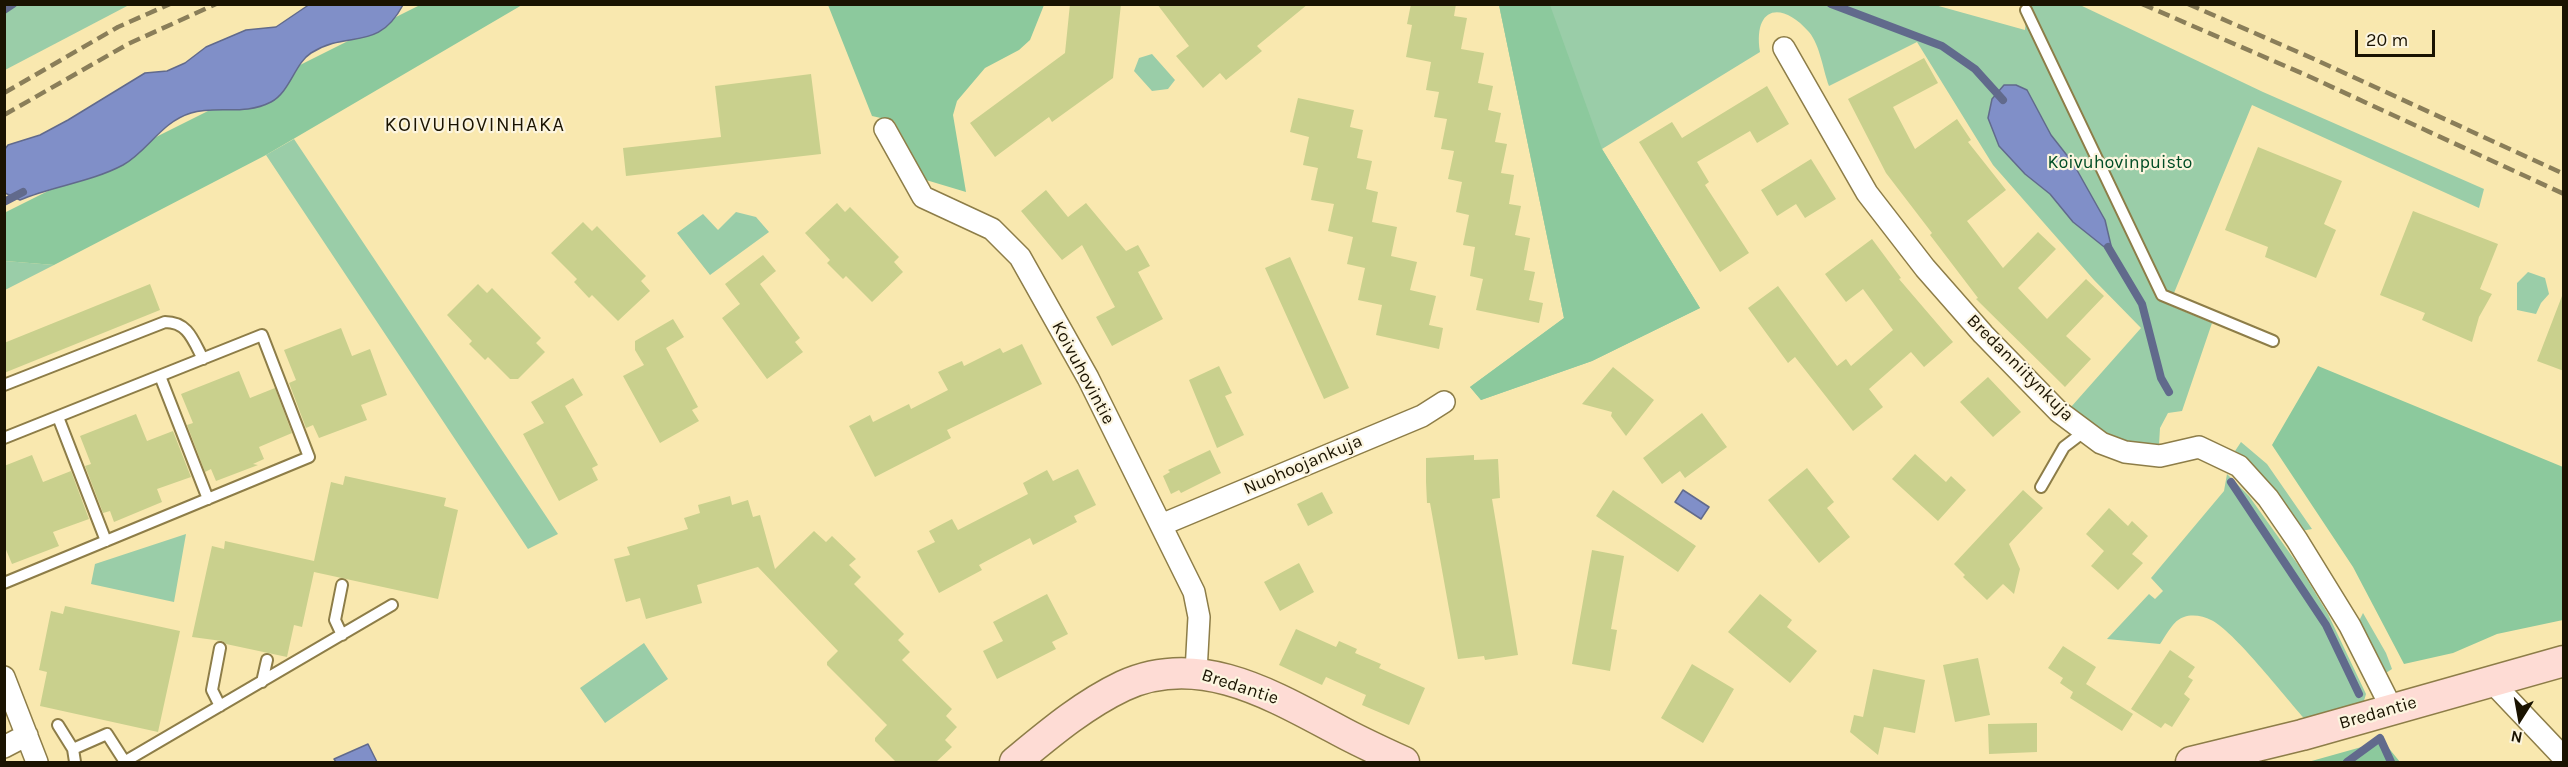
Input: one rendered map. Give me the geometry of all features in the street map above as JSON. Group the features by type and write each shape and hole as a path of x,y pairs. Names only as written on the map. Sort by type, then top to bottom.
{"street":[{"name":"Bredanniitynkuja","path":"1784,48 1867,193 1918,259 1983,334 2058,411 2101,443 2126,452 2160,456 2199,447 2239,466 2268,498 2297,540 2350,626 2392,709"},
{"name":"Koivuhovintie","path":"885,129 923,197 992,229 1020,257 1088,378 1194,592 1199,627 1196,672"},
{"name":"Nuohoojankuja","path":"1161,525 1422,416 1444,402"},
{"name":"Bredantie","path":"2191,762 2564,661"},
{"name":"Bredantie","path":"1015,762 1065,721 1124,685 1172,673 1196,672 1239,683 1278,697 1404,762"},
{"path":"4,677 37,762"},
{"path":"2491,681 2564,758"},
{"path":"4,747 27,735"}],"lane":[{"path":"2026,10 2162,295 2273,341"},
{"path":"4,385 165,322 176,322 189,330 203,358"},
{"path":"4,438 262,335 309,457 4,583"},
{"path":"160,376 208,499"},
{"path":"58,417 106,541"},
{"path":"2042,486 2064,447 2085,431"},
{"path":"342,585 335,620 342,635"},
{"path":"73,749 107,734 125,762 392,605"},
{"path":"220,648 212,690 220,706"},
{"path":"262,682 267,660"},
{"path":"58,724 73,749 75,762"}],"green space":[{"path":"5,4 129,4 129,5 5,70"},
{"path":"420,5 522,5 266,155 54,265 5,261 4,213"},
{"path":"828,5 1044,5 1030,40 1019,50 985,68 957,101 953,115 966,192 926,180 894,121 872,116"},
{"name":"Koivuhovinpuisto","path":"1499,5 1935,5 2025,30 2027,5 2080,5 2263,92 2484,189 2479,208 2252,105 2169,305 2212,323 2182,411 2168,413 2160,428 2159,445 2133,443 2111,437 2091,425 2071,407 2141,328 2094,280 1993,165 1917,42 1829,86 1813,37 1789,15 1779,12 1771,13 1765,17 1761,25 1760,52 1602,149 1700,308 1592,361 1481,400 1470,387 1564,318"},
{"path":"1499,5 1550,5 1602,149 1700,308 1592,361 1481,400 1470,387 1564,318"},
{"path":"1152,54 1175,80 1168,89 1152,91 1134,71 1139,58"},
{"path":"294,139 558,534 528,549 266,155"},
{"path":"736,212 756,217 769,232 710,275 677,233 703,214 718,230"},
{"path":"5,261 54,265 5,290"},
{"path":"2528,272 2545,278 2549,294 2541,303 2536,314 2517,310 2517,283"},
{"path":"2318,366 2563,467 2563,620 2497,634 2453,653 2404,664 2353,567 2272,445"},
{"path":"2241,442 2267,464 2312,529 2301,531 2249,460 2235,451"},
{"path":"2227,474 2249,496 2299,566 2328,614 2366,694 2364,701 2355,708 2304,718 2232,637 2221,626 2205,617 2191,616 2180,619 2160,644 2107,639 2149,594 2155,599 2163,591 2151,578 2224,491"},
{"path":"186,534 174,602 91,584 95,564"},
{"path":"2363,613 2386,653 2392,669 2386,673 2380,667 2358,623"},
{"path":"644,643 668,679 605,723 580,688"},
{"path":"2383,741 2400,762 2308,762"}],"water":[{"path":"310,4 403,5 393,20 372,35 338,42 311,53 301,63 283,92 271,102 241,110 191,113 171,123 132,159 111,171 20,200 5,193 5,149 8,145 40,135 145,73 167,71 185,63 206,47 246,30 276,27"},
{"path":"2004,85 2016,85 2027,90 2051,135 2073,163 2105,220 2113,254 2073,222 2050,194 2025,174 1999,146 1988,118 1992,99"},
{"path":"1683,490 1709,507 1701,519 1675,502"},
{"path":"368,744 377,762 336,762 334,759"}],"building":[{"path":"1070,4 1121,4 1113,78 1052,122 1049,117 995,157 970,123 1065,53"},
{"path":"1157,4 1308,4 1257,46 1262,51 1226,80 1220,73 1203,88 1176,56 1189,46"},
{"path":"1411,4 1456,4 1454,16 1467,18 1461,49 1484,53 1478,83 1493,86 1488,110 1501,113 1495,142 1507,144 1501,173 1514,175 1509,204 1521,206 1515,235 1530,238 1524,270 1535,272 1529,300 1543,303 1539,323 1476,310 1483,279 1470,276 1475,247 1463,245 1469,215 1456,212 1462,182 1448,179 1454,151 1441,149 1447,119 1434,117 1439,92 1426,90 1431,62 1406,57 1412,25 1407,24"},
{"path":"1924,58 1938,83 1893,107 1915,149 1957,119 1971,140 1968,142 2006,190 1967,221 2003,268 2038,232 2056,249 2018,288 2047,319 2086,279 2104,296 2066,336 2091,359 2065,387 1976,299 1978,298 1930,235 1932,233 1886,173 1848,99"},
{"path":"811,74 821,154 626,176 623,148 721,137 715,86"},
{"path":"1767,86 1789,124 1757,143 1750,131 1697,162 1709,182 1705,185 1749,253 1720,272 1639,142 1672,122 1682,138"},
{"path":"1298,98 1354,110 1350,127 1363,130 1357,158 1372,161 1366,189 1378,192 1372,222 1397,227 1391,256 1417,262 1410,290 1436,296 1429,325 1443,328 1439,349 1376,335 1382,305 1358,300 1365,268 1347,264 1353,237 1328,231 1334,204 1311,200 1318,168 1303,165 1309,137 1290,132"},
{"path":"2258,147 2342,181 2324,224 2336,230 2316,278 2265,257 2268,247 2225,230"},
{"path":"1811,159 1836,199 1805,218 1796,204 1777,216 1761,190"},
{"path":"1046,190 1068,217 1086,203 1126,251 1138,245 1150,266 1138,272 1163,319 1112,346 1096,317 1115,307 1082,245 1062,260 1021,211"},
{"path":"837,203 845,212 850,207 899,257 894,262 903,272 872,302 846,276 843,279 827,263 830,260 805,233"},
{"path":"2413,211 2498,244 2480,289 2492,294 2479,317 2472,342 2422,320 2425,313 2380,295"},
{"path":"583,222 592,231 597,226 646,276 641,281 650,291 618,321 592,295 589,298 574,282 577,279 551,253"},
{"path":"1872,239 1901,278 1899,279 1953,342 1924,367 1911,352 1869,389 1883,407 1853,431 1795,357 1788,363 1748,308 1778,286 1837,366 1846,359 1851,366 1893,330 1863,289 1846,302 1825,274"},
{"path":"763,255 776,271 760,284 800,338 795,342 803,352 767,379 722,318 740,304 725,284"},
{"path":"1290,257 1349,388 1324,399 1265,268"},
{"path":"150,284 160,310 4,373 4,343"},
{"path":"478,284 487,293 492,288 541,338 536,343 545,352 518,379 510,379 488,357 485,360 469,344 472,341 447,315"},
{"path":"2562,296 2564,297 2564,371 2537,361"},
{"path":"673,319 684,337 666,348 698,407 692,410 699,421 660,443 623,376 644,365 635,350 635,341"},
{"path":"341,328 352,356 370,349 387,395 361,405 367,420 319,438 313,425 306,428 289,383 296,380 284,350"},
{"path":"1022,344 1042,384 947,430 951,438 875,477 849,426 870,415 873,422 909,404 911,409 948,390 938,372 962,361 964,366 1000,348 1003,353"},
{"path":"1219,366 1232,393 1225,396 1244,435 1217,448 1189,380"},
{"path":"1613,367 1654,400 1626,436 1611,416 1612,412 1582,404"},
{"path":"239,371 250,398 275,388 292,433 259,447 264,459 253,464 258,465 216,481 211,469 205,472 187,425 193,423 181,394"},
{"path":"1988,377 2021,412 1993,437 1960,402"},
{"path":"573,378 583,395 565,406 598,465 592,468 598,480 559,501 523,434 544,423 531,402"},
{"path":"1702,413 1727,447 1685,478 1680,471 1662,484 1643,458"},
{"path":"136,414 147,441 173,431 191,477 157,489 162,502 114,522 110,511 103,513 85,466 91,464 80,436"},
{"path":"1210,450 1221,473 1181,493 1179,490 1171,494 1163,476 1170,472 1168,470"},
{"path":"1915,454 1946,482 1951,476 1966,490 1938,521 1892,479"},
{"path":"32,455 43,482 71,471 89,519 53,532 59,546 12,564 4,545 4,466"},
{"path":"1474,455 1474,460 1498,459 1500,498 1492,499 1518,655 1485,660 1484,656 1458,659 1430,503 1427,503 1426,458"},
{"path":"1807,468 1834,502 1827,508 1850,537 1819,563 1768,500"},
{"path":"1078,469 1096,505 1074,516 1077,522 1033,545 1030,538 979,565 982,570 939,593 917,551 935,542 929,531 952,519 958,530 1028,494 1023,483 1047,470 1053,481"},
{"path":"345,476 446,498 444,506 458,510 438,599 314,572 302,627 294,625 287,657 226,644 222,641 192,637 212,546 224,549 225,541 314,561 331,482 343,485"},
{"path":"1613,490 1696,546 1678,572 1596,516"},
{"path":"2023,490 2043,508 2009,544 2020,569 2014,594 2003,584 1987,600 1963,577 1965,575 1954,564"},
{"path":"1322,492 1333,513 1308,526 1297,504"},
{"path":"730,496 732,505 748,500 753,517 760,515 775,569 814,531 826,542 832,536 856,559 849,565 861,577 854,584 904,634 898,640 910,652 902,660 952,709 946,716 957,727 945,740 952,747 936,762 896,762 875,741 887,725 827,665 827,662 838,651 758,567 697,585 702,603 646,619 640,598 626,602 614,559 630,555 627,547 688,529 684,518 700,513 698,505"},
{"path":"2109,508 2128,526 2132,521 2148,536 2132,554 2143,563 2118,590 2091,566 2104,551 2086,534"},
{"path":"1592,550 1624,556 1611,629 1617,630 1610,671 1572,664"},
{"path":"1299,563 1314,592 1280,611 1264,582"},
{"path":"1047,594 1068,634 1052,642 1056,649 997,679 983,651 1003,641 993,622"},
{"path":"1760,594 1792,620 1787,627 1817,651 1790,683 1728,632"},
{"path":"65,606 180,631 158,732 40,706 47,672 39,670 51,611 63,614"},
{"path":"1296,629 1336,647 1339,641 1357,649 1355,653 1381,664 1379,668 1425,688 1409,725 1362,705 1366,695 1326,677 1322,685 1279,665"},
{"path":"2063,646 2096,667 2086,684 2133,714 2122,731 2070,698 2073,692 2060,683 2063,678 2048,668"},
{"path":"2170,650 2195,667 2188,677 2193,680 2184,694 2190,699 2172,727 2165,723 2161,728 2131,709"},
{"path":"1978,658 1990,715 1955,722 1943,665"},
{"path":"1692,664 1734,689 1703,743 1661,718"},
{"path":"1873,669 1925,680 1915,733 1884,727 1878,755 1850,732 1854,715 1863,717"},
{"path":"2037,723 2037,752 1989,754 1988,724"}],"waterway":[{"path":"4,10 13,4"},
{"path":"1831,4 1942,46 1975,69 2003,100"},
{"path":"4,202 23,192"},
{"path":"2108,247 2142,304 2161,378 2169,392"},
{"path":"2231,482 2326,625 2359,694"},
{"path":"2347,762 2380,738 2391,762"}],"railway":[{"path":"4,93 118,27 170,4"},
{"path":"4,115 128,44 216,4"},
{"path":"2142,4 2306,75 2564,194"},
{"path":"2188,4 2564,174"}],"district":[{"name":"KOIVUHOVINHAKA","path":"475,125"}]}
